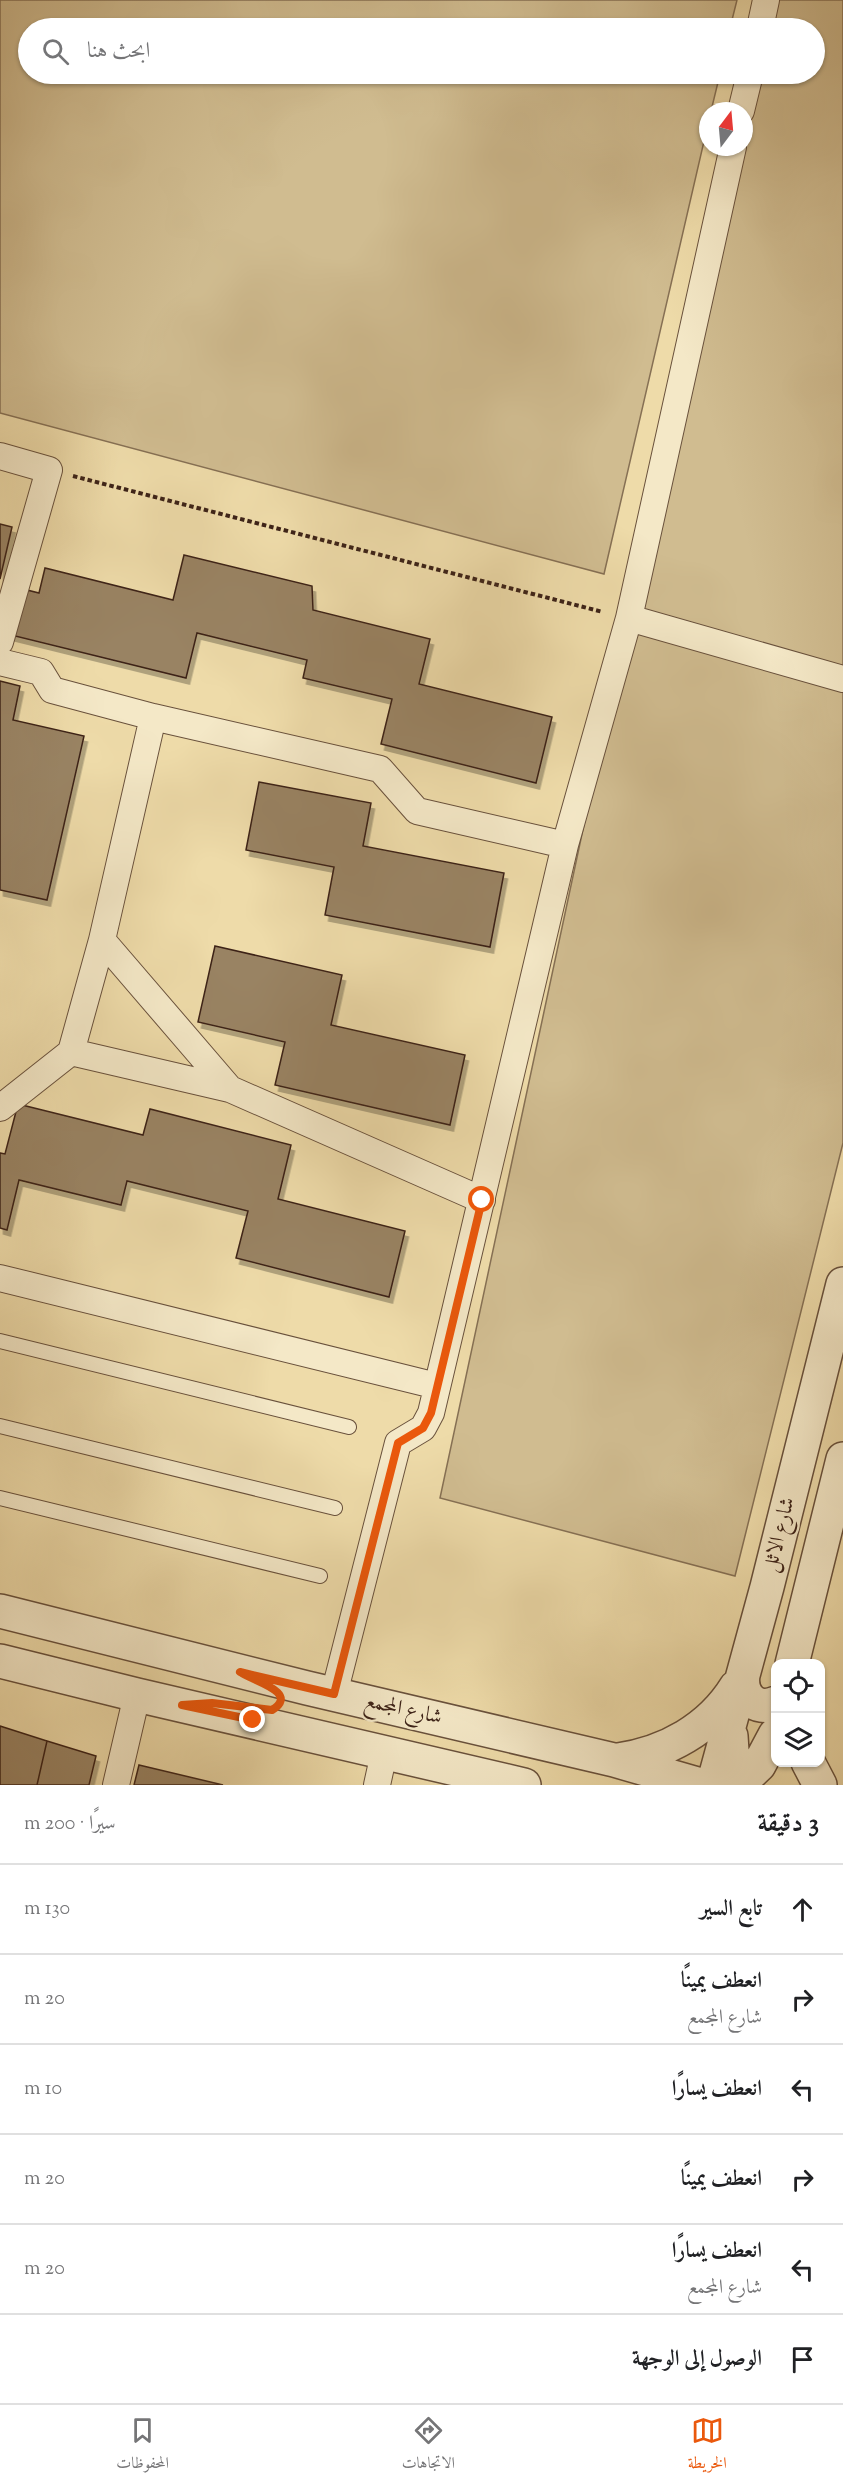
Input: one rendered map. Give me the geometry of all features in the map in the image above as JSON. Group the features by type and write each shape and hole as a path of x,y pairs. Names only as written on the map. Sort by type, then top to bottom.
{"street":[{"path":"762,18 766,0"},
{"path":"743,102 748,84"},
{"path":"334,1694 398,1443 423,1428 431,1413 565,845 629,618 731,156"},
{"path":"0,456 49,470 0,642"},
{"path":"629,618 843,679"},
{"path":"0,662 42,672 52,690 153,717 380,769 417,811 565,845"},
{"path":"0,1108 71,1052 102,940 153,717"},
{"path":"102,940 230,1089"},
{"path":"71,1052 230,1089 482,1200"},
{"path":"0,1278 437,1386"},
{"name":"شارع الاثل","path":"739,1785 730,1722 843,1284"},
{"name":"شارع الاثل","path":"793,1659 843,1459"},
{"name":"شارع المجمع","path":"0,1611 630,1771 701,1785"},
{"path":"0,1661 524,1785"},
{"path":"182,1705 212,1703 272,1710 279,1705 280,1698 277,1690 240,1672"},
{"path":"743,1675 741,1685 745,1695 753,1702 763,1706 771,1704"},
{"path":"630,1771 653,1752 689,1734 720,1708 743,1675"},
{"path":"116,1785 137,1695"},
{"name":"شارع الاثل","path":"739,1785 771,1740"},
{"path":"377,1785 384,1753"},
{"path":"811,1767 820,1785"},
{"path":"630,1771 668,1785"}],"lane":[{"path":"0,1341 349,1427"},
{"path":"0,1426 335,1508"},
{"path":"0,1498 320,1576"}],"path":[{"path":"49,470 629,618"}],"shaded area":[{"path":"0,0 737,0 732,18 18,18 18,84 718,84 713,102 699,102 701,156 604,574 0,413"},
{"path":"775,0 843,0 843,1143 735,1576 440,1498 634,591 742,156 753,156 753,102 751,102 756,84 825,84 825,18 770,18"}],"building":[{"path":"0,524 12,527 0,579"},
{"path":"184,555 312,586 313,610 430,639 419,684 552,717 536,783 381,744 392,699 303,678 307,660 197,633 186,678 7,634 19,588 39,593 45,568 173,600"},
{"path":"0,681 20,686 13,720 84,736 47,900 0,890"},
{"path":"259,782 371,803 363,846 504,873 490,947 325,915 334,867 246,850"},
{"path":"215,946 342,975 331,1025 465,1055 450,1125 275,1085 285,1042 198,1022"},
{"path":"18,1104 143,1135 150,1109 291,1145 278,1199 405,1231 389,1297 236,1258 248,1211 127,1181 121,1205 19,1180 7,1230 0,1228 0,1153 5,1154"},
{"path":"0,1726 47,1741 37,1785 0,1785"},
{"path":"47,1741 96,1756 89,1785 37,1785"},
{"path":"139,1765 223,1785 134,1785"}],"route":[{"path":"253,1720 182,1705 212,1703 272,1710 279,1705 280,1698 277,1690 240,1672 334,1694 398,1443 423,1428 431,1413 482,1200"}]}
